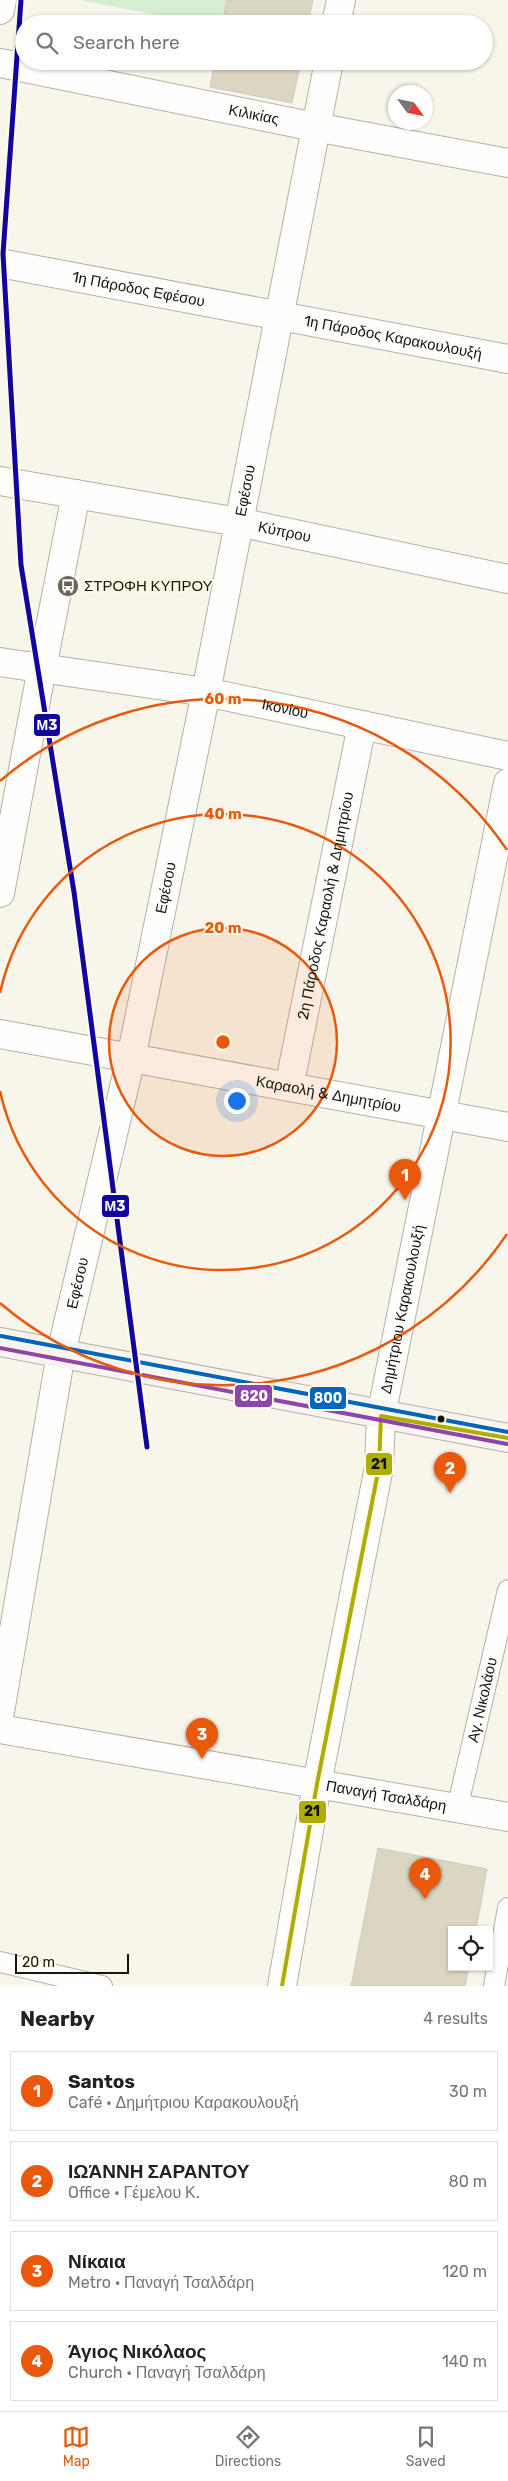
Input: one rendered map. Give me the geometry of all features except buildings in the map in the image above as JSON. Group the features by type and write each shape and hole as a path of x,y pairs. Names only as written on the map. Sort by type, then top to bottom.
{"main road":[{"path":"0,1342 381,1416 508,1438"}],"street":[{"path":"0,10 2,0"},
{"path":"338,15 341,0"},
{"name":"Κιλικίας","path":"0,63 15,66"},
{"name":"Κιλικίας","path":"34,70 315,127 508,163"},
{"name":"Εφέσου","path":"0,1712 61,1353 131,1058 206,692 326,70"},
{"name":"1η Πάροδος Εφέσου","path":"0,263 278,316"},
{"name":"1η Πάροδος Καρακουλουξή","path":"278,316 508,359"},
{"name":"Κύπρου","path":"0,481 238,522 508,579"},
{"path":"0,893 76,494"},
{"name":"Ικονίου","path":"0,662 206,692 508,756"},
{"name":"2η Πάροδος Καραολή & Δημητρίου","path":"288,1087 362,725"},
{"name":"Δημήτριου Καρακουλουξή","path":"282,1986 317,1784 378,1467 381,1416 508,783"},
{"name":"Καραολή & Δημητρίου","path":"0,1034 508,1127"},
{"name":"Παναγή Τσαλδάρη","path":"0,1729 508,1817"}],"lane":[{"name":"Αγ. Νικολάου","path":"457,1809 508,1590"},
{"path":"494,1986 508,1908"},
{"path":"0,1962 102,1986"}],"green space":[{"path":"80,0 227,0 224,15 157,15"}],"transit line":[{"name":"Μ3","path":"20,15 21,0"},
{"name":"Μ3","path":"16,70 3,254 21,565 74,892 147,1447"},
{"name":"800","path":"1,1336 508,1432"},
{"name":"820","path":"0,1348 507,1444"},
{"name":"21","path":"282,1986 317,1784 379,1467 381,1416 508,1438"}],"place":[{"name":"ΣΤΡΟΦΗ ΚΥΠΡΟΥ","path":"68,586"},
{"name":"Santos","path":"405,1200"},
{"name":"ΙΩΆΝΝΗ ΣΑΡΑΝΤΟΥ","path":"450,1493"},
{"name":"Νίκαια","path":"202,1759"},
{"name":"Άγιος Νικόλαος","path":"425,1899"}]}
